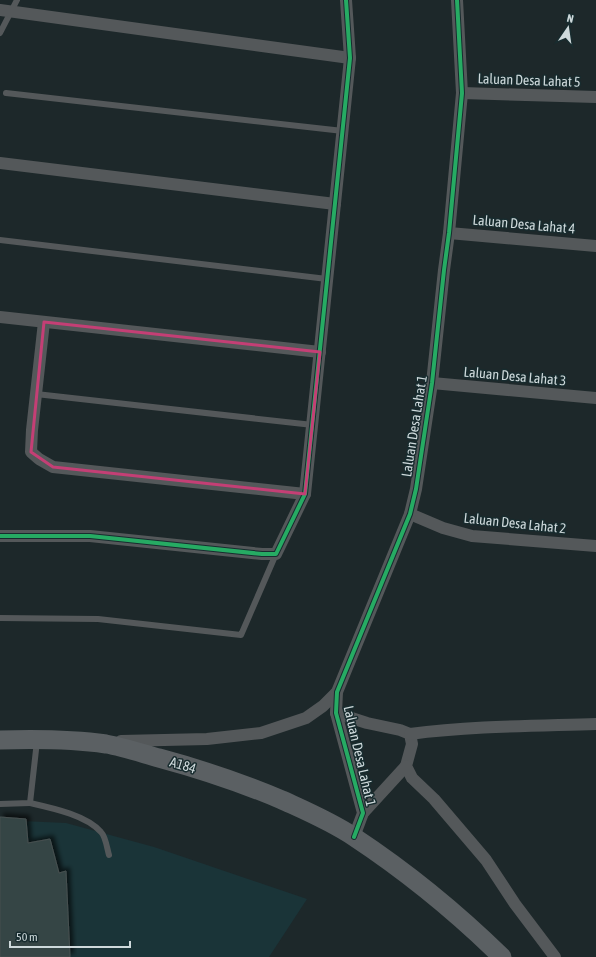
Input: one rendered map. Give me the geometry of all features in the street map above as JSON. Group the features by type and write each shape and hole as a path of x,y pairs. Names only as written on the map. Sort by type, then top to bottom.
{"main road":[{"name":"A184","path":"0,740 37,739 106,744 184,765 258,790 308,811 354,837 402,871 464,921 502,957"}],"street":[{"path":"0,536 90,536 262,554 276,554 305,494 350,58 346,0"},
{"name":"Laluan Desa Lahat 1","path":"354,837 363,813 336,713 337,692 410,514 416,489 432,383 449,233 462,93 457,0"},
{"path":"6,11 350,58"},
{"name":"Laluan Desa Lahat 5","path":"462,93 596,98"},
{"path":"0,163 335,204"},
{"name":"Laluan Desa Lahat 4","path":"449,233 596,246"},
{"path":"0,317 320,352"},
{"path":"44,322 31,452 39,459 53,467 305,494"},
{"name":"Laluan Desa Lahat 3","path":"432,383 596,398"},
{"name":"Laluan Desa Lahat 2","path":"410,514 443,528 472,536 596,546"},
{"path":"121,741 207,739 261,732 306,718 323,706 337,692"},
{"path":"336,713 410,734 512,727 596,724"},
{"path":"363,813 406,766 412,744 410,734"},
{"path":"406,766 412,778 434,799 486,860 515,904 556,957"}],"lane":[{"path":"0,33 6,11 17,0"},
{"path":"6,93 343,131"},
{"path":"0,240 327,279"},
{"path":"36,394 313,425"},
{"path":"0,618 98,619 241,635 276,554"},
{"path":"30,803 37,739"},
{"path":"0,804 30,803 66,812 86,821 102,832 109,855"}],"highlighted area":[{"path":"44,322 320,352 305,494 53,467 31,452"}],"shaded area":[{"path":"0,820 66,823 154,847 307,899 269,957 0,957"}],"building":[{"path":"0,817 26,819 28,843 50,839 59,873 66,871 70,957 0,957"}],"cycle path":[{"path":"0,536 90,536 262,554 276,554 305,494 350,58 346,0"},
{"path":"354,837 363,813 336,713 337,692 410,514 416,489 432,383 449,233 462,93 457,0"}]}
